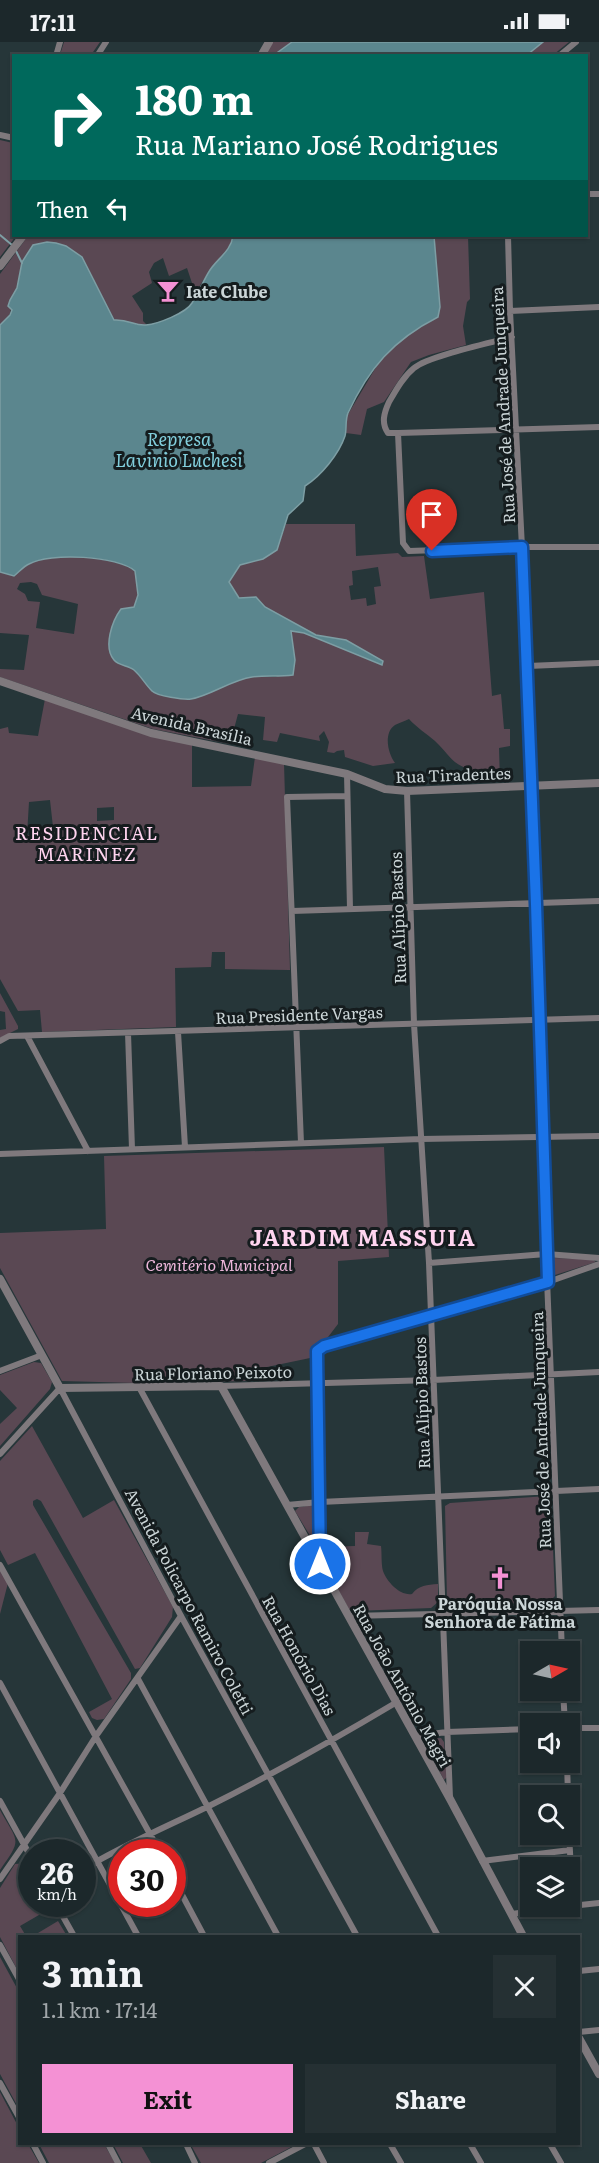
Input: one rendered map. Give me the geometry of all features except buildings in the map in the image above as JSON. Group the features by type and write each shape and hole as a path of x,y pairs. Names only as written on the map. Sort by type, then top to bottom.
{"street":[{"path":"561,54 576,42"},
{"path":"0,266 22,237"},
{"name":"Rua José de Andrade Junqueira","path":"508,237 528,666 546,1254 561,1641"},
{"path":"510,311 599,307"},
{"path":"512,338 430,360 416,366 405,377 385,413 383,421 385,428 388,432 398,433 599,427"},
{"path":"398,433 403,543 409,551 599,547"},
{"path":"528,666 599,663"},
{"name":"Avenida Brasília","path":"0,681 151,732 347,774"},
{"path":"347,774 350,909"},
{"name":"Rua Tiradentes","path":"347,774 385,789 407,791 599,783"},
{"name":"Rua Alípio Bastos","path":"407,791 414,1024 429,1263 450,1799"},
{"path":"301,1143 287,797 347,796"},
{"path":"292,911 599,900"},
{"name":"Rua Presidente Vargas","path":"0,1041 9,1036 599,1018"},
{"path":"178,1032 185,1147"},
{"path":"128,1033 132,1149"},
{"path":"27,1036 88,1150"},
{"path":"0,1154 421,1139 599,1136"},
{"path":"429,1263 546,1254 599,1258"},
{"path":"320,1564 317,1351 324,1346 548,1282 599,1264"},
{"name":"Avenida Policarpo Ramiro Coletti","path":"0,1279 181,1616 356,1935"},
{"path":"0,1371 42,1355"},
{"name":"Rua Floriano Peixoto","path":"60,1388 434,1380 599,1372"},
{"name":"Rua João Antônio Magri","path":"221,1386 397,1702 522,1935"},
{"path":"0,1454 60,1388"},
{"name":"Rua Honório Dias","path":"139,1388 437,1935"},
{"path":"287,1505 599,1489"},
{"path":"0,1565 153,1839"},
{"path":"349,1616 599,1610"},
{"path":"27,1839 181,1616"},
{"path":"138,1679 277,1935"},
{"path":"0,1683 137,1935"},
{"path":"98,1861 269,1775 397,1702"},
{"path":"580,1728 599,1728"},
{"path":"415,1736 447,1732 520,1729"},
{"path":"0,1801 20,1839"},
{"path":"570,1845 570,1857"},
{"path":"482,1861 570,1850"},
{"path":"0,1879 18,1852"},
{"path":"186,1902 203,1935"},
{"path":"580,1905 599,1903"},
{"path":"512,1914 520,1913"},
{"path":"63,1917 73,1935"},
{"path":"0,1945 18,1977"},
{"path":"580,1971 599,1969"},
{"path":"580,2032 599,2030"},
{"path":"580,2040 599,2074"},
{"path":"0,2083 18,2115"},
{"path":"34,2145 44,2163"},
{"path":"109,2145 118,2163"},
{"path":"186,2145 195,2163"},
{"path":"269,2163 303,2145"},
{"path":"315,2145 324,2163"},
{"path":"391,2145 401,2163"},
{"path":"471,2145 481,2163"},
{"path":"551,2145 561,2163"}],"green space":[{"path":"64,42 100,42 92,54 60,54"},
{"path":"272,42 292,42 275,54 265,54"},
{"path":"543,42 569,42 554,54 529,54"},
{"path":"0,140 12,143 12,237 15,237 0,257"},
{"path":"27,237 233,237 230,248 212,267 199,287 193,286 187,268 169,276 163,258 154,263 149,272 152,283 132,296 143,313 143,321 147,325 115,321 82,257 66,246 47,242 29,251 20,272 17,288 10,300 10,314 0,325 0,274"},
{"path":"434,237 468,237 470,299 467,302 463,326 466,345 411,362 384,402 367,409 361,435 346,433 347,416 382,357 401,339 438,317 440,307"},
{"path":"286,524 355,524 356,556 398,553 402,557 424,556 430,599 484,592 492,696 501,694 504,729 510,729 510,746 499,748 500,781 471,783 471,770 455,762 409,719 395,725 389,733 390,754 395,763 373,766 345,757 344,750 334,753 327,752 329,742 324,731 319,736 320,741 280,733 277,742 263,740 265,717 238,714 230,744 153,729 0,677 0,669 24,670 29,635 0,633 0,572 14,576 27,565 39,560 67,557 114,562 135,571 138,595 134,607 130,607 113,628 111,639 119,664 134,670 153,692 166,696 252,676 276,677 295,660 290,631 304,633 382,665 346,640 316,635 265,607 256,597 239,599 229,582 240,564 266,557 271,553 279,543","holes":["378,567 381,586 374,587 376,604 367,606 366,598 351,600 349,586 353,585 352,571","20,583 37,584 42,595 78,604 74,634 36,628 40,602 28,601 25,594 17,589"]},
{"path":"45,699 192,743 192,787 251,786 255,757 284,763 290,970 225,969 225,952 212,952 211,967 175,968 176,1027 42,1032 40,1010 18,1011 0,979 0,729 8,727 9,733 38,736","holes":["50,800 54,836 27,835 29,802","114,807 114,820 97,821 97,808"]},
{"path":"0,993 18,1029 0,1038 0,1030 6,1029 5,1012 0,1011"},
{"name":"Cemitério Municipal","path":"384,1147 389,1257 338,1261 338,1324 325,1341 312,1349 310,1358 248,1371 249,1381 135,1383 62,1381 0,1268 0,1233 106,1229 104,1156"},
{"path":"553,1258 592,1259 596,1262 555,1275 552,1272 551,1260"},
{"path":"34,1362 41,1363 52,1382 50,1389 0,1446 0,1424 17,1408 0,1390 0,1375"},
{"path":"32,1426 83,1518 114,1500 173,1607 172,1617 140,1668 135,1669 41,1501 37,1499 33,1501 33,1505 131,1673 131,1679 104,1719 92,1718 89,1712 112,1699 35,1553 8,1565 0,1550 0,1461"},
{"path":"547,1496 551,1502 555,1596 550,1601 454,1607 447,1600 445,1506 450,1503"},
{"path":"315,1505 317,1509 317,1547 295,1511 299,1507"},
{"path":"355,1532 369,1532 367,1544 381,1546 383,1571 394,1587 403,1593 412,1594 420,1587 438,1584 438,1602 431,1608 355,1611 349,1609 326,1569 324,1547 355,1546"},
{"path":"0,1562 9,1579 0,1614"},
{"path":"441,1738 444,1742 447,1777 444,1780 425,1743 428,1739"},
{"path":"0,1810 14,1835 15,1846 0,1870"},
{"path":"15,1864 18,1864 18,1917 36,1917 20,1926 25,1935 18,1935 18,1971 0,1937 0,1888"},
{"path":"58,1921 66,1935 35,1935"},
{"path":"0,1957 18,1990 18,2107 0,2074"},
{"path":"0,2092 18,2126 18,2145 29,2145 39,2163 0,2163"},
{"path":"40,2145 105,2145 115,2163 49,2163"},
{"path":"114,2145 141,2145 151,2163 123,2163"},
{"path":"193,2145 295,2145 261,2163 201,2163 192,2147"}],"water":[{"path":"292,42 543,42 528,54 275,54"},
{"name":"Represa Lavinio Luchesi","path":"233,237 434,237 440,307 438,317 408,335 395,346 365,382 348,413 346,433 342,443 329,464 305,486 303,501 288,515 277,550 263,559 240,565 229,582 239,598 256,597 265,607 316,635 346,640 383,661 382,665 304,633 291,631 295,660 293,675 252,677 236,681 206,695 191,699 177,698 152,691 134,670 116,662 111,655 109,641 115,620 121,609 134,607 138,595 135,571 126,566 100,559 67,557 39,560 27,565 14,576 0,572 0,325 10,315 12,310 8,306 17,288 22,262 33,245 56,243 66,246 82,257 114,320 146,325 157,323 189,307 210,270"}],"waterway":[{"path":"0,235 12,245"},
{"path":"15,249 22,263"}],"place":[{"name":"Iate Clube","path":"168,291"},
{"name":"Paróquia Nossa Senhora de Fátima","path":"500,1578"}],"district":[{"name":"RESIDENCIAL MARINEZ","path":"87,842"},
{"name":"JARDIM MASSUIA","path":"363,1236"}],"route":[{"path":"320,1564 317,1351 324,1346 548,1282 522,547 432,551"}]}
